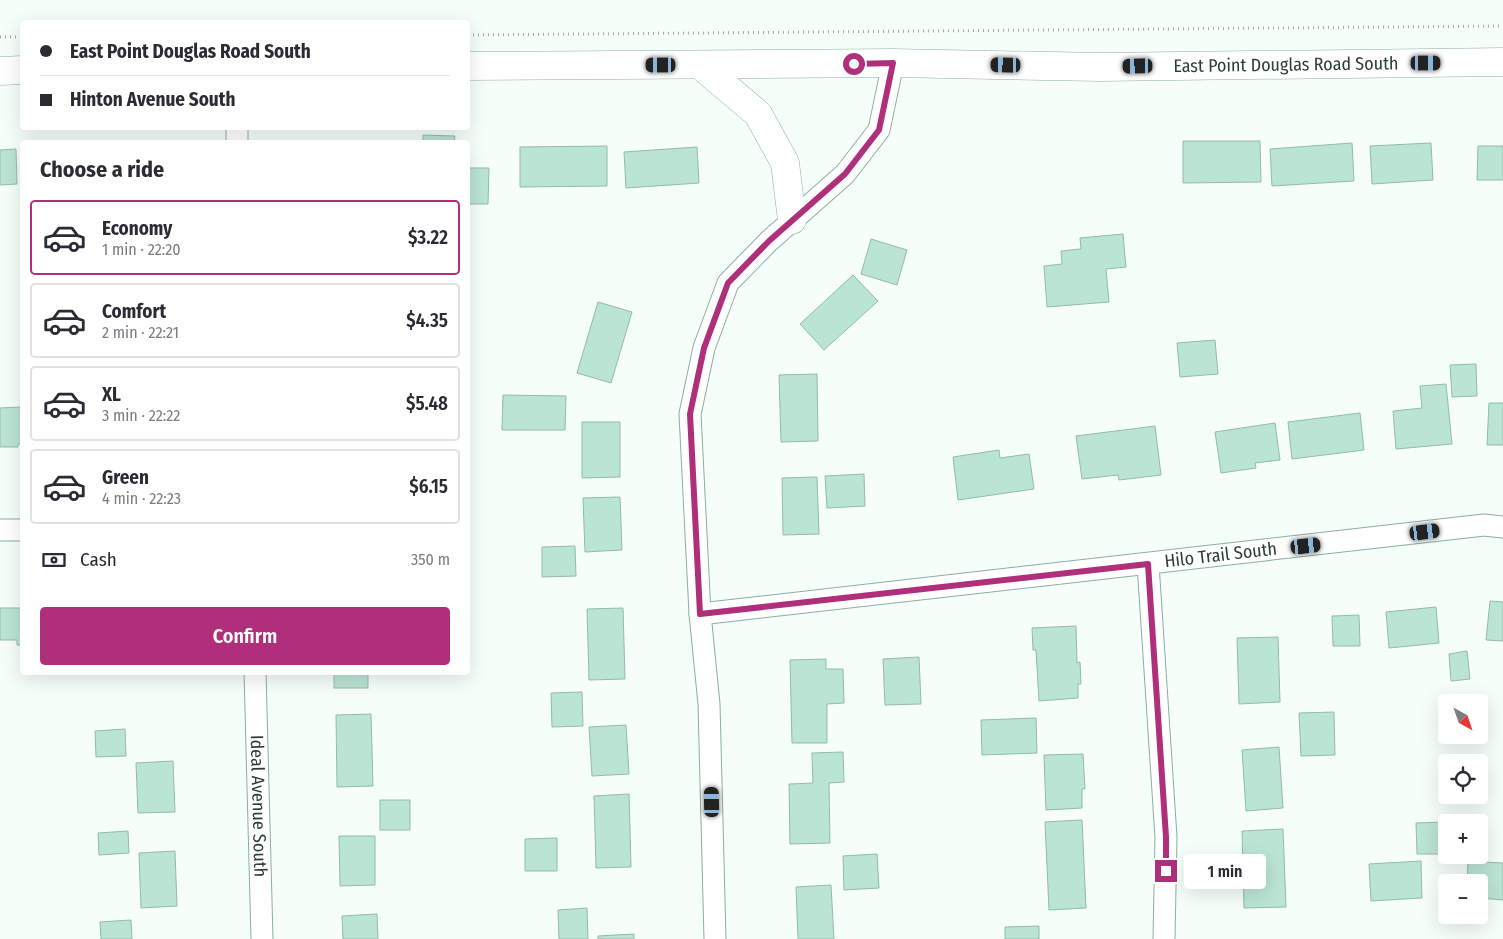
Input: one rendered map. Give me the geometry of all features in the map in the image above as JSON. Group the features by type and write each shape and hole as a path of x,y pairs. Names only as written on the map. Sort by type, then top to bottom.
{"street":[{"name":"East Point Douglas Road South","path":"470,66 893,63 1100,67 1503,62"},
{"path":"715,939 709,704 700,614 690,414 704,348 728,283 745,263 845,174 879,130 893,63"},
{"path":"700,65 758,114 785,163 792,220"},
{"path":"0,70 20,70"},
{"name":"Hilo Trail South","path":"700,614 1484,525 1503,526"},
{"path":"0,530 20,530"},
{"path":"1148,564 1166,837 1164,939"},
{"name":"Ideal Avenue South","path":"255,675 262,939"}],"path":[{"path":"470,35 1503,26"},
{"path":"0,37 20,36"}],"building":[{"path":"423,135 455,136 454,140 423,140"},
{"path":"1183,141 1260,141 1261,182 1183,183"},
{"path":"1352,143 1354,181 1272,186 1270,149"},
{"path":"1431,143 1433,180 1372,184 1370,146"},
{"path":"607,146 607,186 520,187 520,147"},
{"path":"1478,146 1503,146 1503,180 1477,180"},
{"path":"697,147 699,183 626,188 624,152"},
{"path":"16,149 17,184 0,185 0,150"},
{"path":"470,168 489,168 488,204 470,204"},
{"path":"1123,234 1126,267 1106,269 1109,302 1047,307 1044,266 1062,264 1061,251 1081,249 1080,238"},
{"path":"871,239 907,250 897,285 861,274"},
{"path":"853,275 878,301 824,350 800,324"},
{"path":"598,302 632,312 611,383 577,373"},
{"path":"1215,340 1218,374 1180,377 1177,343"},
{"path":"1476,364 1477,396 1452,397 1450,365"},
{"path":"817,374 818,441 781,442 779,375"},
{"path":"1446,384 1452,444 1396,449 1393,411 1422,408 1420,386"},
{"path":"503,395 566,396 565,430 502,430"},
{"path":"1489,403 1503,403 1503,445 1487,445"},
{"path":"20,407 20,444 18,444 18,447 0,447 0,408"},
{"path":"1360,413 1364,450 1292,459 1288,422"},
{"path":"582,422 620,422 620,477 582,478"},
{"path":"1275,423 1280,460 1255,463 1256,468 1221,473 1215,432"},
{"path":"1155,426 1161,475 1119,480 1118,475 1082,479 1076,436"},
{"path":"999,450 1000,458 1029,454 1034,489 958,500 953,457"},
{"path":"864,474 865,506 827,508 825,476"},
{"path":"817,477 819,534 783,535 782,478"},
{"path":"620,497 622,550 585,552 583,498"},
{"path":"575,546 576,576 542,577 542,547"},
{"path":"1490,601 1503,602 1503,641 1486,640"},
{"path":"1436,607 1439,643 1389,648 1386,612"},
{"path":"0,608 20,608 20,645 17,645 17,640 0,640"},
{"path":"623,608 625,679 589,680 587,609"},
{"path":"1359,615 1360,646 1333,646 1332,616"},
{"path":"1076,626 1077,663 1080,662 1081,684 1078,684 1078,698 1039,701 1036,650 1033,650 1032,628"},
{"path":"1278,637 1280,702 1239,704 1237,638"},
{"path":"1467,651 1470,679 1451,681 1449,654"},
{"path":"919,657 921,704 885,705 883,659"},
{"path":"826,659 826,669 843,669 844,703 827,704 827,743 792,743 790,660"},
{"path":"334,675 368,675 368,688 334,688"},
{"path":"582,692 583,726 552,727 551,693"},
{"path":"1334,712 1335,755 1301,756 1299,713"},
{"path":"371,714 373,786 337,787 336,715"},
{"path":"1036,718 1037,753 982,755 981,720"},
{"path":"626,725 629,774 592,776 589,727"},
{"path":"125,729 126,756 96,757 95,731"},
{"path":"1279,747 1283,808 1246,811 1242,750"},
{"path":"843,752 844,782 829,783 830,843 790,844 789,784 813,783 812,753"},
{"path":"1083,754 1085,789 1082,789 1082,808 1046,810 1044,755"},
{"path":"173,761 175,812 138,813 136,763"},
{"path":"629,794 631,867 596,868 594,796"},
{"path":"380,800 410,800 410,830 380,830"},
{"path":"1082,820 1086,908 1049,910 1045,822"},
{"path":"1438,822 1438,854 1417,854 1416,823"},
{"path":"1283,829 1286,907 1244,908 1242,831"},
{"path":"128,831 129,853 99,855 98,833"},
{"path":"339,836 375,836 375,885 340,886"},
{"path":"557,838 557,871 525,871 525,839"},
{"path":"175,851 177,906 141,908 139,853"},
{"path":"877,854 879,888 844,890 843,856"},
{"path":"1421,861 1422,898 1371,901 1369,864"},
{"path":"1503,863 1503,900 1488,899 1488,874 1467,874 1468,864"},
{"path":"831,885 834,939 798,939 796,887"},
{"path":"587,908 588,939 559,939 558,910"},
{"path":"377,914 378,939 343,939 342,916"},
{"path":"131,920 132,939 101,939 100,922"},
{"path":"1039,926 1039,939 1005,939 1005,927"},
{"path":"634,934 634,939 598,939 598,936"}],"route":[{"path":"854,64 893,63 879,130 845,174 745,263 728,283 704,348 690,414 700,614 1148,564 1166,837 1166,871"}]}
